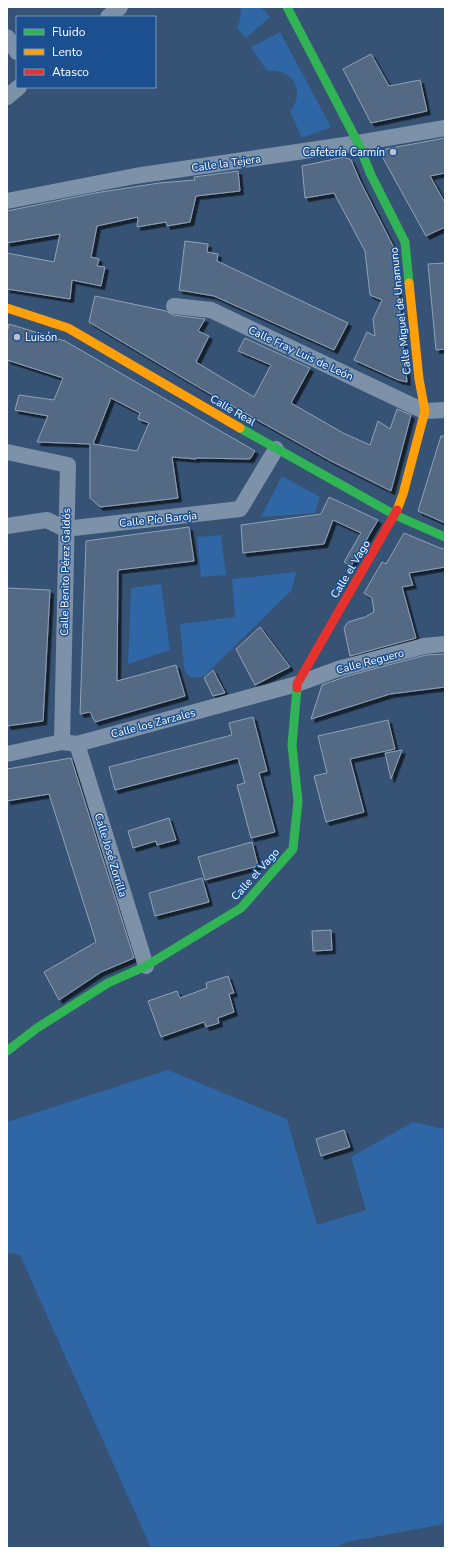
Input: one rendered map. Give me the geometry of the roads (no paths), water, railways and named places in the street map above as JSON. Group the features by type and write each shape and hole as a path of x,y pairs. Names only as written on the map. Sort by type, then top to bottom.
{"street":[{"path":"109,16 120,7"},
{"name":"Calle Miguel de Unamuno","path":"287,7 358,143 371,175 405,242 420,379 425,411 403,494 395,515"},
{"path":"7,37 16,50"},
{"path":"7,97 18,88"},
{"name":"Calle la Tejera","path":"7,201 135,176 358,143 445,128"},
{"name":"Calle Fray Luis de León","path":"174,306 211,310 425,411"},
{"name":"Calle Real","path":"7,308 68,328 276,449 395,515 445,537"},
{"path":"425,411 445,410"},
{"name":"Calle Pío Baroja","path":"65,529 240,509 276,449"},
{"name":"Calle Benito Pérez Galdós","path":"7,452 68,465 65,529 70,743"},
{"name":"Calle el Vago","path":"7,1051 37,1028 108,983 146,966 241,908 293,849 298,801 292,745 297,684 395,515"},
{"path":"7,526 48,520 65,529"},
{"name":"Calle Reguero","path":"297,684 338,669 424,646 445,644"},
{"name":"Calle los Zarzales","path":"7,754 70,743 297,684"},
{"name":"Calle José Zorrilla","path":"70,743 146,966"}],"place":[{"name":"Cafetería Carmín","path":"393,152"},
{"name":"Luisón","path":"17,337"}]}
